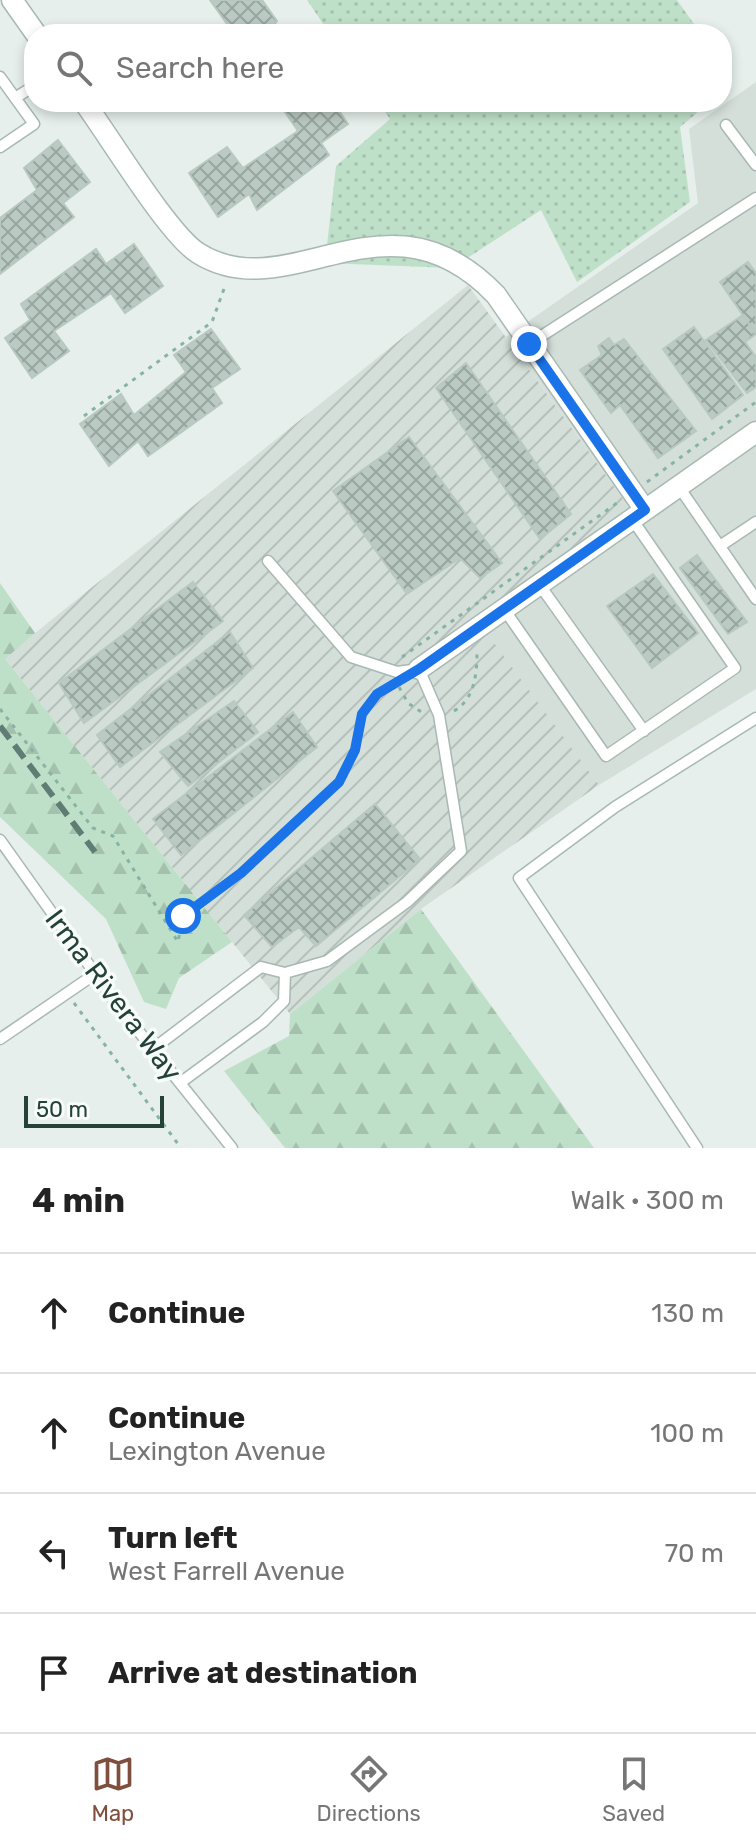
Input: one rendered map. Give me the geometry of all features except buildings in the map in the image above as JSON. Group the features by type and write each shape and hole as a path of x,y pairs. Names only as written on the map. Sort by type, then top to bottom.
{"street":[{"path":"12,0 29,24"},
{"path":"93,112 182,240 196,252 219,264 241,269 376,245 428,250 455,262 479,278 529,344 639,514"},
{"path":"419,669 756,432"}],"lane":[{"path":"0,77 24,110"},
{"path":"15,98 24,92"},
{"path":"0,147 34,124 25,112"},
{"path":"726,125 756,165"},
{"path":"529,344 756,198"},
{"path":"679,487 756,599"},
{"path":"504,609 606,756 735,668 639,514"},
{"path":"720,546 756,522"},
{"path":"153,1049 261,967 285,973 327,961 407,902 461,851 439,715 419,669 397,672 351,657 268,561"},
{"path":"539,584 644,731"},
{"path":"697,1148 519,878 615,807 756,718"},
{"name":"Irma Rivera Way","path":"0,840 95,974 232,1148"},
{"path":"180,1083 263,1022 284,1001 285,973"},
{"path":"0,1039 95,974"}],"path":[{"path":"84,416 212,322 228,278"},
{"path":"642,475 647,482 756,402"},
{"path":"0,709 93,828 113,836 178,942 183,916 241,873 339,782 355,750 362,714 377,694 419,669"},
{"path":"67,992 155,1117 181,1148"}],"shaded area":[{"path":"756,82 756,689 599,785 485,632 639,521 506,337 698,203 689,129 713,112 732,112 732,99"},
{"path":"468,285 639,521 486,632 599,785 421,909 290,1014 4,658"}],"green space":[{"path":"307,0 677,0 694,24 323,24"},
{"path":"385,112 698,112 680,127 690,202 577,282 541,210 452,268 325,263 336,166 390,119"},
{"path":"0,583 35,633 5,659 232,942 179,978 166,1009 144,1002 106,919 0,817"},
{"path":"421,909 594,1148 285,1148 224,1071 289,1036 290,1014"}],"railway":[{"path":"0,726 95,852"}],"route":[{"path":"183,916 241,873 339,782 355,750 362,714 377,694 419,669 645,510 529,344"}]}
